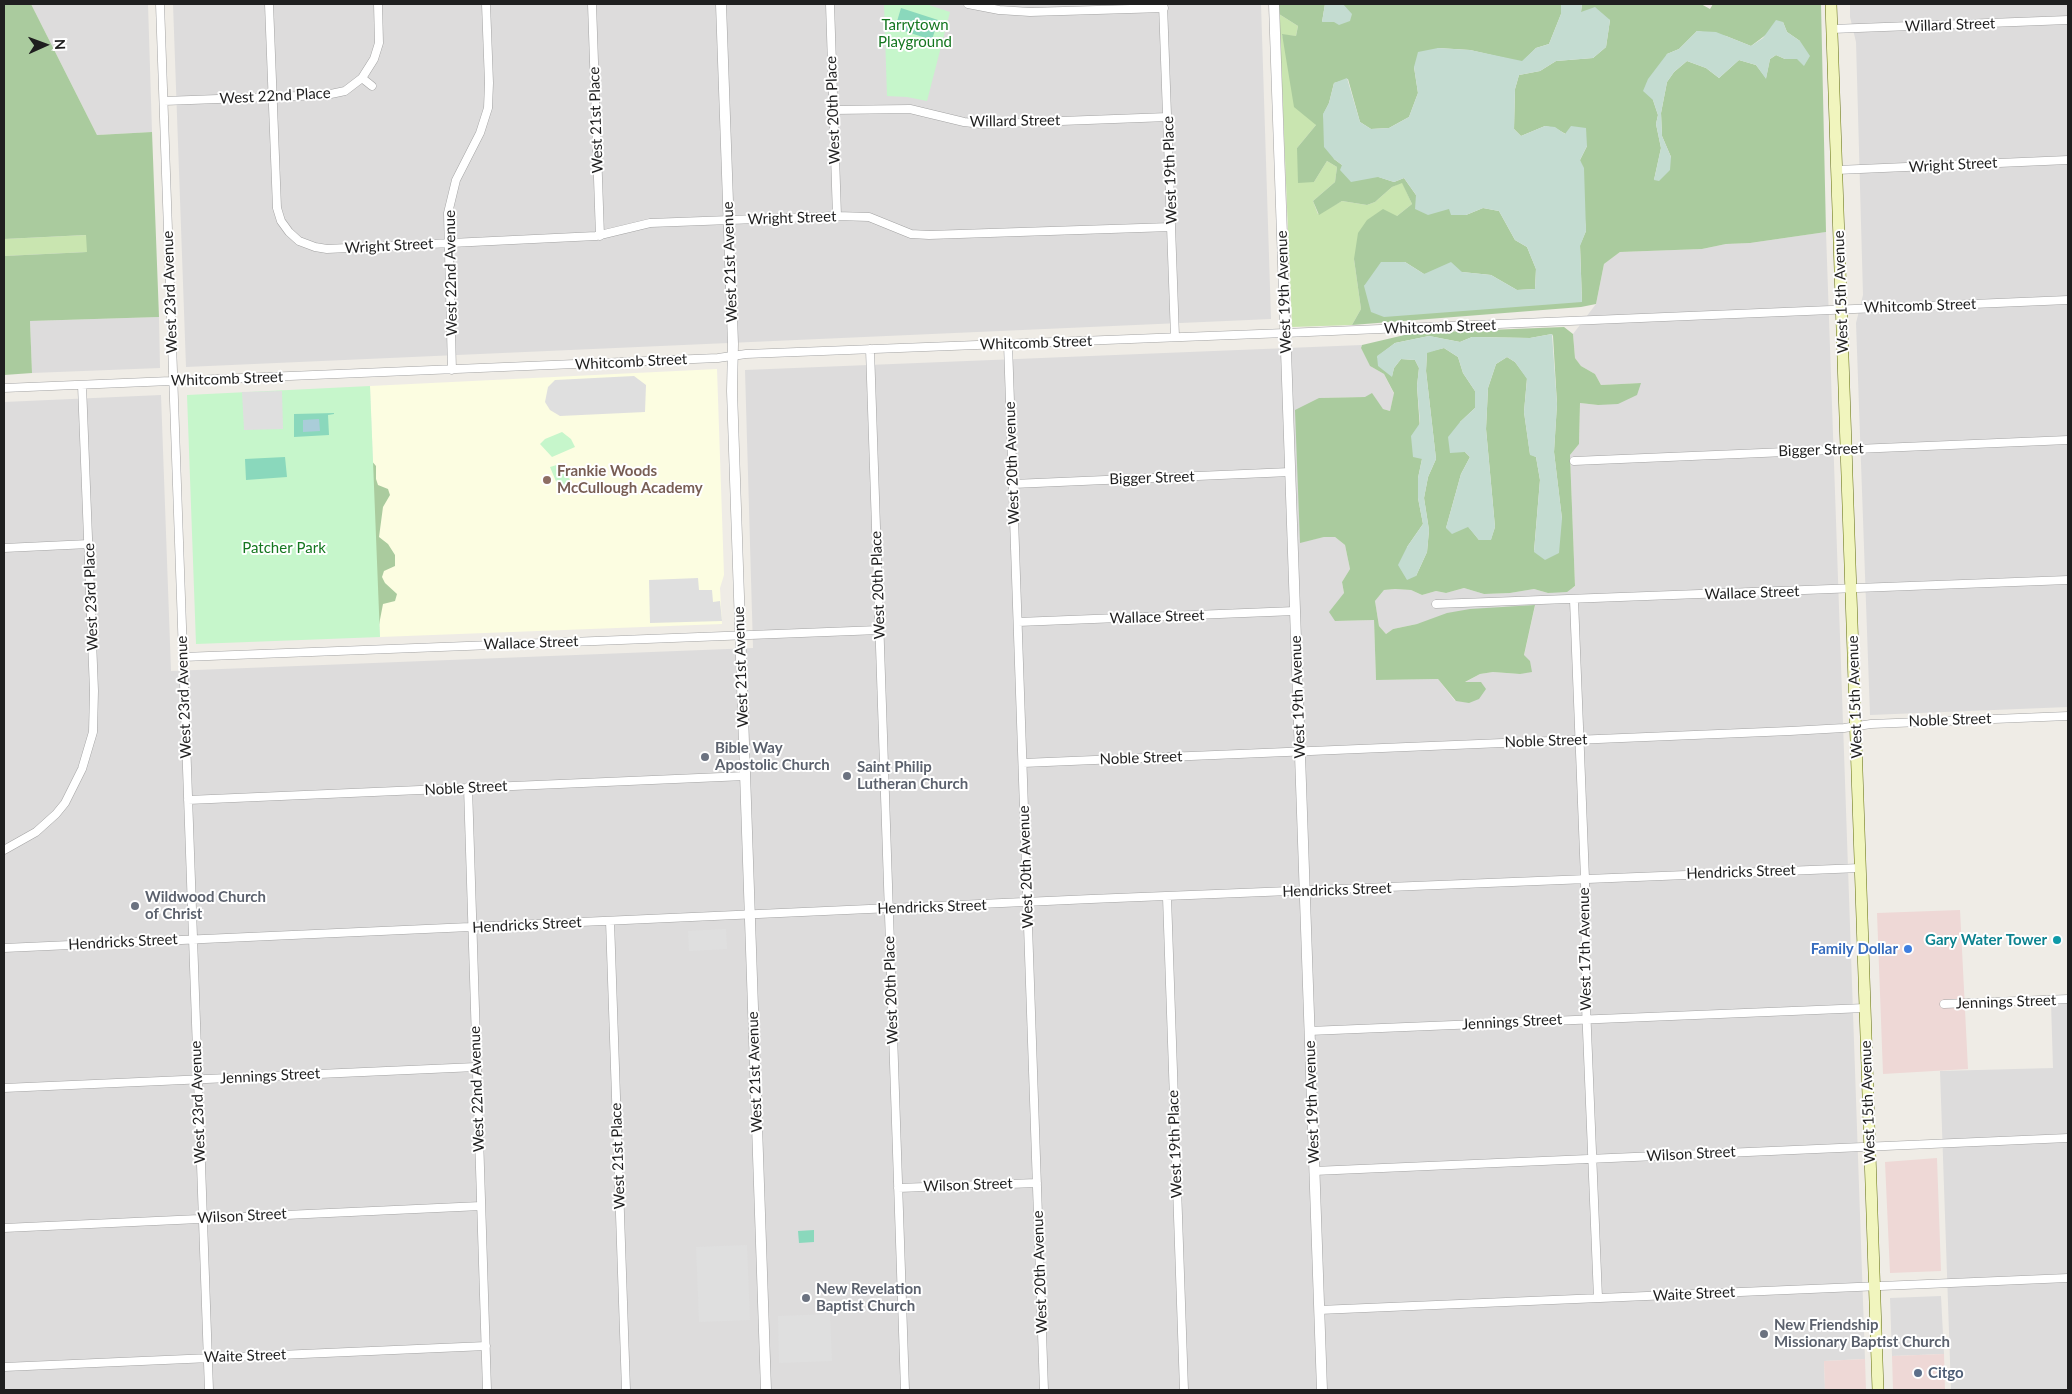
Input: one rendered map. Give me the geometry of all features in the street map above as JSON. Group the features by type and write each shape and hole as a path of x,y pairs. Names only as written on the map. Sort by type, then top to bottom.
{"main road":[{"name":"West 15th Avenue","path":"1831,4 1878,1390"}],"street":[{"name":"West 23rd Avenue","path":"160,4 209,1390"},
{"path":"268,4 272,97"},
{"name":"West 22nd Place","path":"164,101 332,95 350,88 362,78 371,66 377,50 379,34 378,4"},
{"name":"West 22nd Avenue","path":"452,370 448,213 452,191 480,133 488,108 486,4"},
{"name":"West 21st Place","path":"592,4 600,236"},
{"name":"West 21st Avenue","path":"721,4 766,1390"},
{"name":"West 20th Place","path":"830,4 837,216"},
{"path":"968,4 1020,12 1054,8 1163,6"},
{"name":"West 19th Avenue","path":"1274,4 1322,1390"},
{"name":"West 19th Place","path":"1163,6 1175,337"},
{"name":"Willard Street","path":"1832,29 2068,20"},
{"path":"362,78 372,86"},
{"name":"Wright Street","path":"272,97 277,208 285,227 293,236 310,246 327,249 600,236 644,224 837,216 869,217 911,234 929,235 1171,227"},
{"name":"Willard Street","path":"833,110 910,110 973,124 1168,117"},
{"name":"Wright Street","path":"1837,170 2068,160"},
{"name":"Whitcomb Street","path":"4,388 718,358 746,354 1285,334 2068,300"},
{"name":"West 20th Avenue","path":"1008,344 1044,1390"},
{"name":"West 20th Place","path":"870,350 906,1390"},
{"name":"West 23rd Place","path":"4,850 36,832 65,803 82,769 93,732 94,691 82,385"},
{"name":"Bigger Street","path":"1574,461 2068,440"},
{"name":"Bigger Street","path":"1013,484 1290,472"},
{"path":"4,548 89,544"},
{"name":"Wallace Street","path":"1436,604 2068,580"},
{"name":"West 17th Avenue","path":"1574,600 1584,879 1586,1019 1598,1298"},
{"name":"Wallace Street","path":"1018,622 1295,611"},
{"name":"Wallace Street","path":"183,657 879,630"},
{"name":"Noble Street","path":"1023,763 1579,740 1844,728 1871,724 2068,716"},
{"name":"Noble Street","path":"188,800 745,776"},
{"name":"West 22nd Avenue","path":"468,787 487,1390"},
{"name":"Hendricks Street","path":"4,948 1028,902 1860,868"},
{"name":"West 19th Place","path":"1167,897 1184,1390"},
{"name":"West 21st Place","path":"610,921 626,1390"},
{"name":"Jennings Street","path":"1944,1004 2068,999"},
{"name":"Jennings Street","path":"1310,1031 1865,1008"},
{"name":"Jennings Street","path":"4,1088 476,1067"},
{"name":"Wilson Street","path":"1314,1171 2068,1138"},
{"name":"Wilson Street","path":"898,1188 1037,1182"},
{"name":"Wilson Street","path":"4,1228 481,1206"},
{"name":"Waite Street","path":"1319,1310 2068,1278"},
{"name":"Waite Street","path":"4,1367 486,1346"}],"shaded area":[{"path":"31,4 148,4 152,132 97,135"},
{"path":"173,4 1261,4 1271,319 186,367"},
{"path":"1325,4 1343,4 1352,14 1350,21 1339,25 1334,22 1322,22"},
{"path":"1561,4 1582,4 1581,12 1595,7 1610,20 1606,47 1593,58 1556,61 1540,71 1519,75 1515,89 1514,129 1521,136 1545,126 1555,127 1565,134 1571,126 1586,128 1587,146 1580,160 1584,168 1586,231 1580,246 1582,302 1384,317 1371,312 1364,286 1381,262 1405,262 1424,274 1451,262 1462,272 1491,275 1517,290 1535,289 1536,269 1527,247 1515,240 1499,211 1483,208 1466,215 1451,215 1449,209 1428,215 1415,209 1416,195 1404,178 1394,182 1378,177 1351,182 1340,170 1342,165 1324,147 1323,114 1329,103 1334,83 1347,78 1360,122 1371,129 1389,128 1409,117 1418,93 1414,67 1418,52 1438,48 1470,50 1522,61 1536,48 1549,44 1561,14"},
{"path":"1850,4 2068,4 2068,707 1870,715 1856,323 1863,295 1856,42 1850,17"},
{"path":"1776,20 1783,22 1787,32 1800,41 1810,56 1804,66 1797,59 1785,59 1776,55 1770,59 1766,79 1756,65 1739,60 1719,78 1706,68 1687,61 1674,72 1667,82 1661,113 1662,136 1671,157 1670,170 1659,181 1654,180 1661,148 1656,124 1658,115 1653,100 1643,91 1648,79 1667,54 1679,49 1697,31 1716,32 1751,46 1763,38"},
{"path":"1826,232 1865,1359 1824,1361 1825,1390 4,1390 4,402 161,395 171,671 753,648 745,370 1362,345 1361,348 1370,366 1384,374 1394,394 1390,411 1383,409 1365,397 1319,398 1301,542 1324,537 1335,537 1345,545 1350,569 1342,582 1344,593 1335,621 1374,620 1376,680 1438,679 1455,701 1464,683 1480,674 1493,672 1520,674 1535,606 1417,624 1393,629 1386,634 1379,626 1375,601 1384,590 1395,589 1411,590 1422,595 1436,591 1446,593 1464,588 1484,594 1510,593 1534,589 1548,593 1575,587 1570,455 1579,444 1580,403 1598,405 1641,383 1601,385 1595,374 1581,366 1575,358 1573,334 1596,304 1604,264 1620,252 1702,249 1726,244 1750,243"},
{"path":"159,317 160,368 32,373 30,321"},
{"path":"1552,334 1557,404 1554,452 1562,519 1559,553 1545,560 1534,552 1540,480 1536,457 1530,455 1524,412 1527,379 1515,362 1507,357 1496,364 1488,388 1486,429 1495,527 1491,540 1479,540 1468,527 1452,534 1446,528 1461,474 1470,457 1465,452 1450,453 1448,437 1475,408 1475,391 1463,373 1458,357 1444,348 1427,353 1426,371 1436,459 1428,477 1424,498 1429,530 1427,552 1416,576 1407,580 1398,565 1407,547 1423,524 1418,498 1418,478 1422,459 1413,457 1411,436 1420,423 1417,386 1419,368 1415,360 1401,359 1394,368 1392,377 1378,366 1377,356 1395,343 1429,336 1460,342 1472,337 1530,338"},
{"name":"Frankie Woods McCullough Academy","path":"717,369 724,575 720,588 722,624 380,637 370,386"},
{"path":"634,376 646,385 645,412 560,416 550,410 545,402 548,387 555,380"},
{"path":"282,391 283,429 244,430 242,392"},
{"path":"698,578 699,590 712,590 713,602 720,601 722,621 650,623 649,580"},
{"path":"1960,910 1968,1069 1883,1074 1877,913"},
{"path":"726,929 727,949 689,951 688,931"},
{"path":"2051,1003 2068,1003 2068,1390 1951,1390 1940,1071 2053,1068"},
{"path":"1937,1158 1941,1271 1890,1273 1885,1162"},
{"path":"747,1245 750,1320 699,1322 696,1247"},
{"path":"1941,1296 1944,1354 1892,1356 1890,1298"},
{"path":"830,1314 832,1361 779,1363 778,1316"},
{"name":"Citgo","path":"1944,1354 1945,1390 1893,1390 1892,1356"},
{"path":"1865,1359 1866,1390 1825,1390 1824,1361"}],"green space":[{"path":"4,4 31,4 97,135 152,132 159,317 30,321 32,373 4,375 4,256 87,252 86,235 4,239"},
{"name":"Tarrytown Playground","path":"884,4 926,4 950,12 927,101 887,96"},
{"path":"1279,4 1325,4 1322,22 1343,4 1561,4 1561,14 1549,44 1536,48 1522,62 1470,50 1438,48 1414,67 1418,93 1409,117 1389,128 1371,129 1360,122 1348,79 1334,83 1329,103 1323,115 1334,159 1342,165 1394,182 1404,178 1416,195 1466,215 1483,208 1499,211 1515,240 1527,247 1536,269 1535,289 1517,290 1491,275 1462,272 1424,274 1405,262 1364,286 1582,302 1580,245 1586,231 1580,160 1587,146 1555,128 1545,126 1521,136 1514,129 1515,89 1519,75 1540,71 1556,61 1593,58 1606,47 1610,20 1581,12 1582,4 1701,4 1710,9 1713,4 1821,4 1826,232 1750,243 1726,244 1702,249 1620,252 1604,264 1596,304 1581,307 1352,325 1361,309 1354,259 1358,233 1367,220 1383,209 1397,216 1412,204 1402,183 1392,187 1375,202 1367,205 1342,201 1319,215 1313,201 1335,182 1337,167 1327,161 1314,182 1298,183 1297,148 1316,125 1294,107 1282,34 1296,36 1298,26 1279,14","holes":["1783,22 1787,32 1800,41 1797,59 1785,59 1776,55 1770,59 1766,78 1756,65 1739,60 1719,78 1706,68 1687,61 1674,72 1667,82 1661,113 1662,136 1671,157 1654,180 1661,148 1656,124 1658,115 1653,100 1667,54 1679,49 1697,31 1726,36 1751,46"]},
{"path":"901,8 938,20 932,40 895,28"},
{"path":"1279,14 1298,26 1296,36 1282,35 1316,125 1297,148 1314,182 1327,161 1337,167 1335,182 1313,201 1318,214 1342,201 1367,205 1375,202 1392,187 1402,182 1412,204 1397,216 1354,259 1361,309 1352,325 1292,327"},
{"path":"87,235 87,252 4,256 4,239"},
{"path":"1564,327 1573,334 1575,358 1581,366 1595,374 1601,385 1641,383 1637,395 1618,404 1598,405 1580,403 1579,444 1570,455 1575,586 1567,592 1548,593 1534,589 1510,593 1484,594 1464,588 1446,593 1436,591 1422,595 1411,590 1395,589 1384,590 1375,601 1379,626 1386,634 1393,629 1417,624 1447,613 1470,609 1535,605 1524,655 1530,661 1532,672 1520,674 1493,672 1480,674 1465,682 1481,682 1486,689 1479,699 1469,703 1456,701 1438,679 1376,680 1374,620 1335,621 1329,612 1344,593 1342,582 1350,569 1345,545 1335,537 1324,537 1300,543 1295,410 1319,398 1365,397 1372,393 1383,409 1390,411 1394,393 1384,374 1370,366 1361,348 1362,345 1413,333","holes":["1552,334 1557,404 1554,452 1562,519 1534,551 1540,480 1536,457 1530,454 1524,412 1527,378 1515,362 1507,357 1496,364 1488,388 1486,429 1495,527 1491,539 1479,540 1468,526 1446,528 1461,474 1470,457 1465,452 1460,422 1475,408 1475,391 1463,373 1458,357 1444,348 1427,352 1426,371 1436,459 1428,477 1424,498 1429,530 1427,552 1416,576 1407,547 1423,524 1418,498 1418,478 1422,459 1417,386 1419,368 1415,360 1401,359 1394,368 1392,376 1377,357 1395,343 1429,336 1460,342 1472,337 1530,338"]},
{"name":"Patcher Park","path":"370,386 380,637 196,644 187,395"},
{"path":"334,413 328,415 329,435 294,437 294,414"},
{"path":"562,432 571,439 575,447 552,457 540,444 545,439"},
{"path":"285,457 287,477 246,480 245,459"},
{"path":"370,459 376,466 378,485 388,489 390,495 383,507 379,537 388,544 395,555 395,566 384,571 382,577 385,583 397,594 395,601 383,604 377,635"},
{"path":"563,463 572,485 560,491 550,467"},
{"path":"814,1230 814,1242 799,1243 798,1231"}],"water":[{"path":"319,419 320,431 303,432 303,420"}],"place":[{"name":"Frankie Woods McCullough Academy","path":"547,480"},
{"name":"Bible Way Apostolic Church","path":"705,757"},
{"name":"Saint Philip Lutheran Church","path":"847,776"},
{"name":"Wildwood Church of Christ","path":"135,906"},
{"name":"Gary Water Tower","path":"2057,940"},
{"name":"Family Dollar","path":"1908,949"},
{"name":"New Revelation Baptist Church","path":"806,1298"},
{"name":"New Friendship Missionary Baptist Church","path":"1764,1334"},
{"name":"Citgo","path":"1918,1373"}]}
